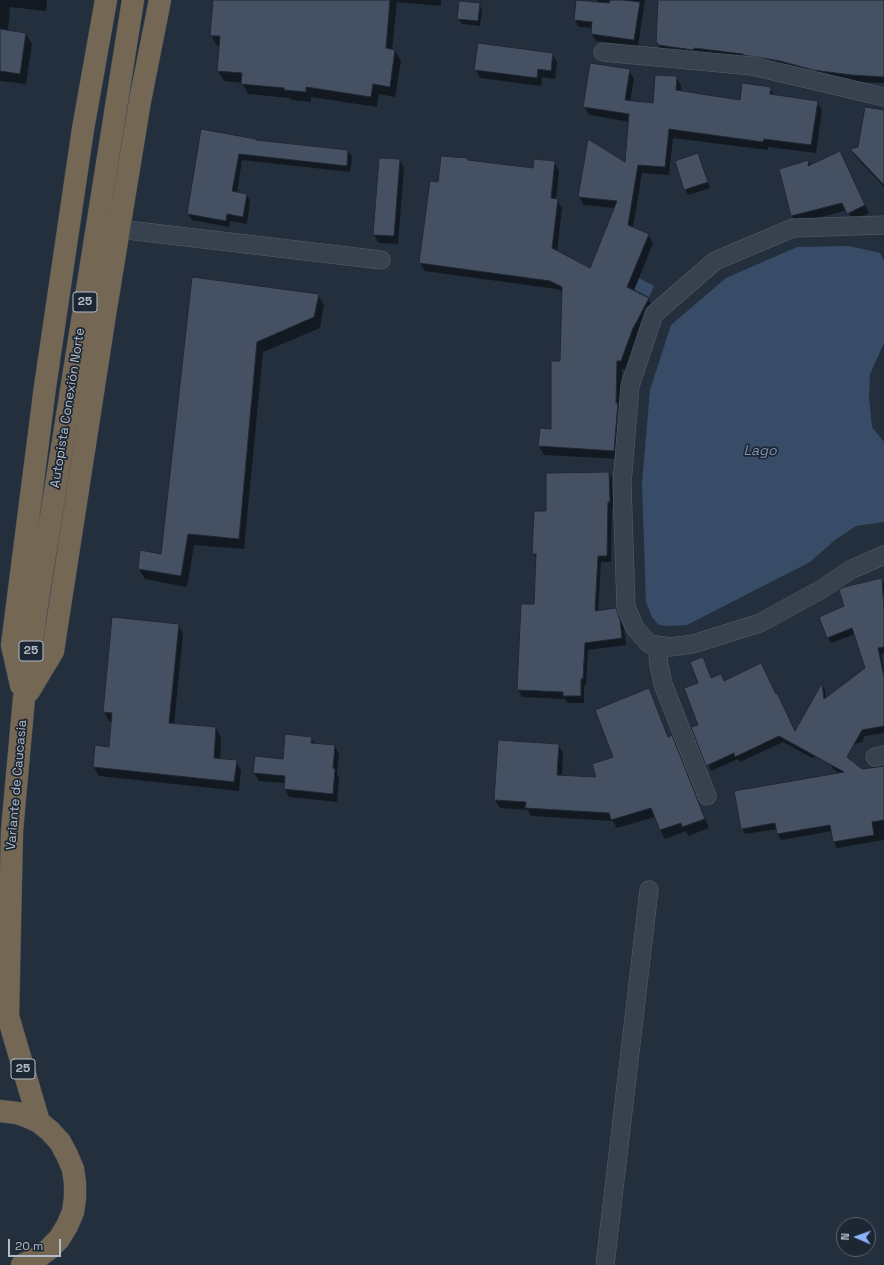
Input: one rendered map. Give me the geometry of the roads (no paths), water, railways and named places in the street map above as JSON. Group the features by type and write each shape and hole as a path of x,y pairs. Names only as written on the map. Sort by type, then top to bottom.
{"highway":[{"path":"24,698 12,645 45,387 83,130 106,0"},
{"name":"Autopista Conexión Norte","path":"24,698 133,0"},
{"path":"24,698 53,651 106,308 140,101 160,0"},
{"name":"Variante de Caucasia","path":"24,698 12,831 4,1026 39,1122"},
{"path":"0,1111 16,1113 39,1122 60,1142 68,1155 73,1169 75,1198 67,1226 59,1239 32,1263"}],"street":[{"path":"603,52 752,66 884,97"},
{"path":"884,225 792,228 715,261 654,314 630,386 622,484 626,607 635,628 649,644 670,647 692,644 760,623 822,588 850,570 884,555"},
{"path":"119,229 381,260"},
{"path":"658,645 658,665 663,684 707,796"},
{"path":"605,1265 649,890"}],"water":[{"name":"Lago","path":"849,246 880,253 884,261 884,343 870,374 869,398 872,427 884,442 884,522 856,526 835,540 810,562 687,625 659,625 652,617 646,602 642,484 650,390 671,325 726,278 797,247"},
{"path":"639,278 654,286 649,297 634,289"}]}
